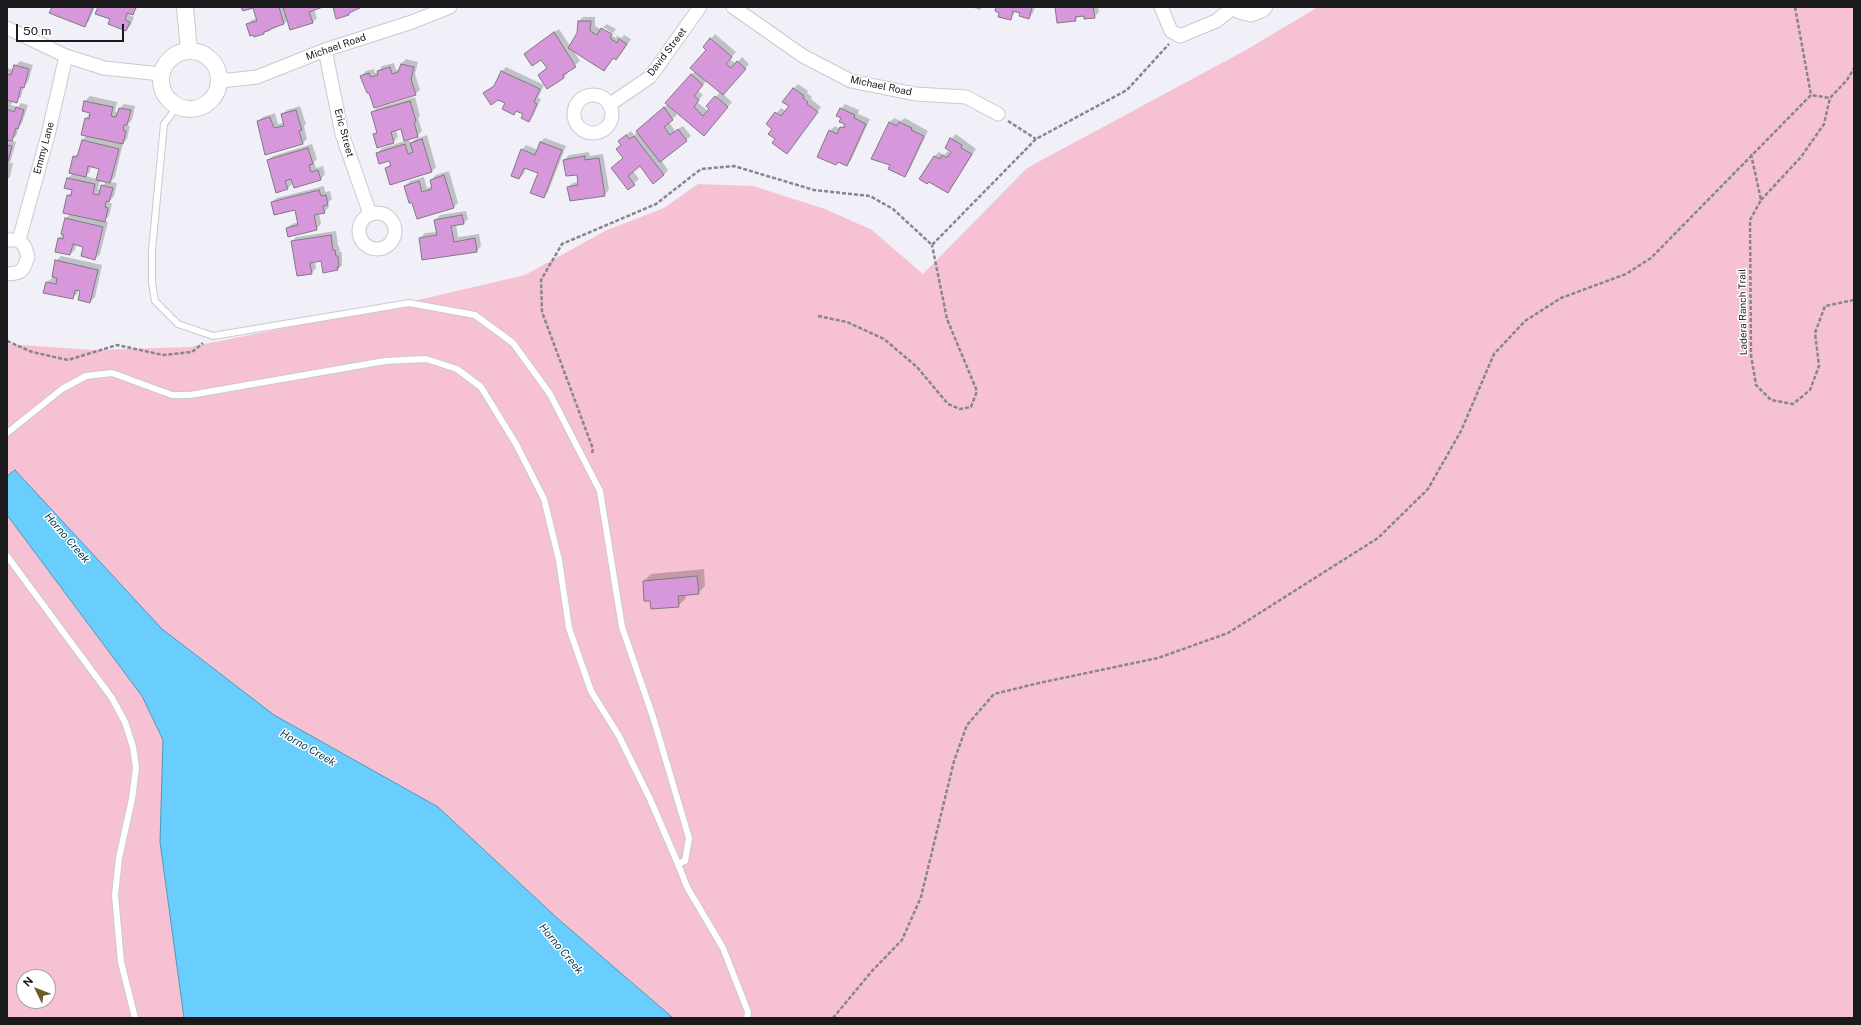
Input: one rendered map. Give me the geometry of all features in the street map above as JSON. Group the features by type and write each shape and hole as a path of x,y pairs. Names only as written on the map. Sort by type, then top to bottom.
{"street":[{"path":"186,7 189,51"},
{"name":"Michael Road","path":"220,81 257,77 325,50 412,22 450,7"},
{"name":"David Street","path":"609,104 650,76 700,7"},
{"name":"Michael Road","path":"733,7 804,56 851,81 914,94 966,97 998,114"},
{"path":"1161,7 1171,31 1180,36 1216,21 1234,7 1239,12 1251,15 1262,11 1266,7"},
{"path":"7,28 66,56 104,68 161,74"},
{"name":"Eric Street","path":"325,50 342,134 370,214"},
{"path":"189,51 198,52 207,56 214,63 218,71 220,81 218,90 213,99 206,106 186,110 177,107 169,101 161,84 161,74 165,65 171,58 179,53 189,51"},
{"name":"Emmy Lane","path":"13,240 48,134 66,56"},
{"path":"7,274 16,273 21,270 27,262 27,252 13,240"}],"lane":[{"path":"177,107 164,124 152,250 152,283 155,301 178,324 213,336 409,303 475,315 513,343 550,394 600,491 622,627 653,717 689,838 685,861 678,864"},
{"path":"7,433 62,388 86,376 112,373 172,395 190,395 385,361 426,359 458,369 481,387 516,444 544,499 559,560 569,628 591,691 619,736 650,799 687,887 723,948 748,1012 747,1018"},
{"path":"7,556 112,698 125,722 133,747 136,768 132,799 119,858 115,895 121,962 135,1018"}],"path":[{"path":"1795,7 1811,95"},
{"path":"932,245 1036,139 1127,90 1178,34"},
{"path":"1761,200 1801,157 1824,124 1830,98 1847,80 1854,68"},
{"path":"1811,95 1830,98"},
{"path":"833,1018 872,971 902,940 921,897 954,761 967,725 994,694 1158,658 1228,633 1378,538 1428,489 1461,431 1494,354 1525,321 1561,298 1626,274 1651,258 1751,154 1811,95"},
{"path":"998,114 1036,139"},
{"path":"1751,154 1761,200"},
{"path":"589,469 592,448 542,312 541,280 562,244 656,204 701,169 734,166 814,190 870,196 893,209 932,245 947,319 977,391 972,407 960,409 948,404 916,367 884,339 847,322 818,316"},
{"name":"Ladera Ranch Trail","path":"1761,200 1750,220 1751,355 1756,385 1771,400 1792,404 1810,390 1819,366 1815,333 1825,306 1854,300"},
{"path":"7,341 32,352 68,360 117,345 163,355 192,352 213,336"}],"shaded area":[{"path":"1318,7 1854,7 1854,1018 7,1018 7,344 92,350 190,347 384,308 525,275 607,230 664,208 698,184 753,186 825,209 872,230 923,274 1027,168 1246,50"}],"water":[{"name":"Horno Creek","path":"15,470 162,629 274,715 438,807 557,918 673,1018 184,1018 160,842 163,740 142,696 7,515 7,476"}],"building":[{"path":"52,7 93,7 85,27 49,13"},
{"path":"98,7 136,7 133,15 127,13 125,20 130,22 126,31 108,24 110,19 95,14"},
{"path":"241,7 279,7 284,24 264,32 264,34 254,37 253,35 250,36 246,24 257,21 253,8 243,11"},
{"path":"283,7 323,7 309,12 313,23 290,30"},
{"path":"333,7 362,7 349,13 349,15 336,19"},
{"path":"996,7 1032,7 1029,19 1019,16 1020,13 1013,11 1011,20 998,17 999,13 995,11"},
{"path":"1055,7 1093,7 1095,18 1084,19 1084,16 1075,17 1076,21 1057,23"},
{"path":"578,21 591,21 590,31 597,35 601,28 612,34 610,38 617,43 619,39 627,44 616,60 613,58 604,71 568,48 577,33"},
{"path":"554,32 576,67 563,75 564,78 547,89 538,75 547,68 541,60 532,66 524,54"},
{"path":"710,38 732,57 726,64 731,68 737,61 746,69 723,95 690,68 706,50 703,47"},
{"path":"401,64 414,67 411,79 416,95 374,108 369,93 367,93 360,76 369,73 371,77 378,75 377,71 390,67 392,74 398,72"},
{"path":"14,65 29,69 24,88 21,87 17,103 7,100 7,74 11,75"},
{"path":"501,71 540,89 534,102 537,104 529,122 521,118 523,114 516,111 514,115 502,109 505,103 498,100 491,105 483,93 494,86"},
{"path":"691,74 703,85 694,96 699,100 694,107 703,116 709,109 706,106 715,96 728,107 704,136 665,103"},
{"path":"793,88 804,96 803,98 808,102 807,104 818,112 787,154 772,143 775,139 768,134 772,129 766,124 775,112 781,116 789,106 782,102"},
{"path":"84,101 113,107 111,116 116,117 119,108 131,110 127,125 124,125 123,130 126,131 123,144 81,135 85,118 89,119 90,113 82,111"},
{"path":"410,101 416,121 414,122 418,137 404,141 401,129 391,132 394,143 377,148 373,134 377,133 371,112"},
{"path":"16,107 24,110 18,129 16,128 12,141 7,140 7,109 14,112"},
{"path":"664,107 673,120 664,127 670,135 678,129 687,141 660,162 636,131"},
{"path":"840,108 855,115 854,118 866,124 847,166 838,162 836,165 817,157 829,130 837,134 840,127 844,128 845,124 839,122 841,118 836,116"},
{"path":"296,110 302,130 299,131 303,144 265,155 257,121 270,117 274,128 284,126 281,114"},
{"path":"889,122 897,126 899,122 924,136 905,177 888,169 890,165 871,159"},
{"path":"626,135 629,139 634,136 664,175 653,184 640,166 628,176 635,185 628,190 611,168 623,158 616,149 621,145 618,141"},
{"path":"950,138 962,145 961,148 972,154 948,193 929,182 927,184 919,179 934,156 940,159 942,155 947,158 951,152 945,148"},
{"path":"422,139 432,172 390,185 385,168 391,166 389,161 379,164 376,153 405,144 408,154 413,152 410,143"},
{"path":"82,140 119,149 110,183 96,180 99,169 88,166 86,177 69,173 73,156 77,157"},
{"path":"540,142 562,150 544,198 530,193 538,173 524,168 519,179 511,176 521,149 535,155"},
{"path":"7,145 12,146 7,165"},
{"path":"308,148 313,164 309,165 311,172 318,170 321,180 294,188 291,179 285,181 288,189 276,193 267,160"},
{"path":"585,156 585,160 599,158 605,196 570,201 567,187 578,185 577,175 566,176 563,160"},
{"path":"444,175 454,208 417,219 412,203 409,203 404,186 419,181 422,192 432,189 430,180"},
{"path":"67,178 95,184 93,194 99,195 101,185 113,188 109,202 106,201 105,207 108,208 105,222 63,213 67,195 71,196 72,190 64,188"},
{"path":"319,190 321,196 326,195 328,205 323,206 325,213 314,215 317,230 288,237 286,228 298,225 295,210 274,215 271,202"},
{"path":"462,215 464,224 451,226 454,242 475,238 477,252 422,260 419,238 437,235 434,220"},
{"path":"65,218 103,227 95,260 81,256 83,247 73,244 70,255 55,252 58,238 63,239 64,235 61,234"},
{"path":"331,235 333,250 335,250 336,256 338,256 338,270 323,273 321,261 310,263 312,274 297,276 291,241"},
{"path":"55,260 98,270 90,303 78,300 80,291 75,290 73,299 43,293 46,282 56,284 57,278 52,277"},
{"path":"697,576 699,594 678,596 679,607 651,609 650,601 644,601 643,581"}]}
